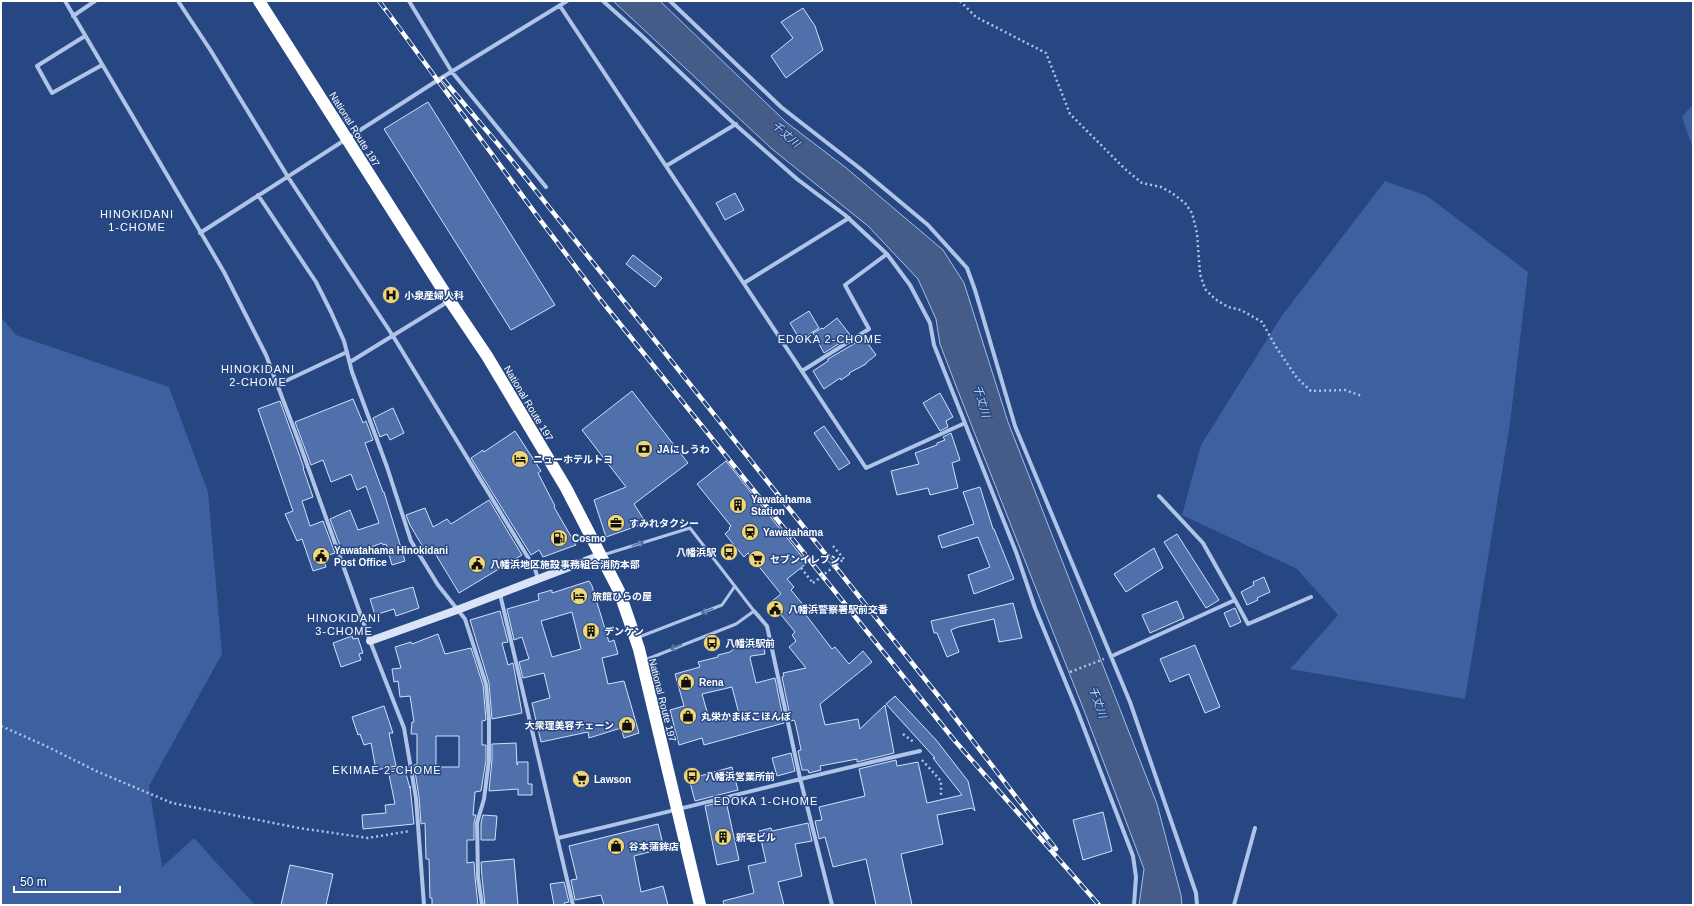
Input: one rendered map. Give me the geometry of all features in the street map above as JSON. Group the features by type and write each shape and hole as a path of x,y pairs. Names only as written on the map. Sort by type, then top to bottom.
{"highway":[{"name":"National Route 197","path":"259,1 450,301 487,356 566,488 619,591 642,661 700,905"}],"street":[{"path":"65,1 200,233 234,293 266,355 329,524 370,641 404,728 416,798 424,905"},
{"path":"73,16 95,1"},
{"path":"178,1 211,51 288,177 393,336 535,569 538,579"},
{"path":"409,1 452,72 546,186"},
{"path":"200,233 347,138 567,1"},
{"path":"603,1 736,124 797,178 849,218 887,254 910,285 930,323 934,345 1016,552 1035,608 1077,710 1133,856 1136,877 1134,905"},
{"path":"670,1 781,108 862,170 928,225 967,268 1015,426 1130,702 1196,893 1197,905"},
{"path":"560,6 866,468 965,423"},
{"path":"85,36 37,66 52,93 102,65"},
{"path":"666,166 736,124"},
{"path":"258,195 316,282 344,341 411,540 438,585 465,619 486,684 490,719 489,760 484,799 477,823 478,877 482,905"},
{"path":"744,283 849,218"},
{"path":"802,371 869,329 845,285 887,254"},
{"path":"350,362 450,301"},
{"path":"277,385 347,352"},
{"path":"1159,496 1203,543 1248,624 1311,597"},
{"path":"370,641 500,594 601,555"},
{"path":"500,594 573,905"},
{"path":"1112,656 1235,600"},
{"path":"754,611 767,626 800,778 832,905"},
{"path":"558,838 677,810 800,778 920,751"},
{"path":"1234,905 1255,828"}],"lane":[{"path":"601,555 690,528 754,611 736,624 642,661"},
{"path":"635,639 722,605 735,586"}],"path":[{"path":"960,1 976,16 1046,53 1070,114 1125,169 1142,183 1161,187 1172,192 1185,203 1192,213 1197,233 1200,274 1205,289 1215,299 1228,307 1241,310 1262,322 1276,347 1297,378 1311,391 1326,392 1345,390 1362,396"},
{"path":"801,568 813,583 844,560 833,546"},
{"path":"1064,675 1112,656"},
{"path":"1,726 96,771 172,803 299,828 368,838 418,829"},
{"path":"903,734 919,746 919,757 941,781 941,796"}],"shaded area":[{"path":"1693,104 1693,149 1682,117"},
{"path":"1385,181 1427,196 1528,272 1510,423 1465,699 1290,669 1338,615 1297,569 1182,515 1201,445 1281,317"},
{"path":"1,317 16,335 169,387 208,492 222,654 149,786 162,867 194,838 255,905 1,905"}],"water":[{"name":"千丈川","path":"613,1 660,1 786,122 845,167 943,250 964,283 1008,422 1157,804 1181,895 1182,905 1139,905 1144,869 1085,713 956,386 940,344 936,319 918,279 868,226 772,149"}],"building":[{"path":"803,8 815,26 823,50 786,78 771,56 793,38 781,22"},
{"path":"428,102 555,305 511,330 384,129"},
{"path":"735,193 744,210 725,220 716,203"},
{"path":"633,255 662,278 655,287 626,264"},
{"path":"809,311 819,328 800,340 790,323"},
{"path":"837,318 851,336 824,353 813,333 822,328 823,329"},
{"path":"864,338 876,355 866,364 849,373 850,374 841,380 840,378 824,389 813,371 828,361 828,359"},
{"path":"632,391 688,463 634,504 646,523 606,537 594,500 626,487 582,430"},
{"path":"940,393 953,417 946,421 948,427 940,431 923,403"},
{"path":"353,399 363,423 366,421 373,440 365,443 384,492 405,561 392,565 386,544 383,545 382,543 352,554 350,548 342,551 330,519 350,510 358,530 379,523 366,486 357,490 351,474 331,482 323,460 311,465 295,422"},
{"path":"280,401 313,497 302,501 310,526 323,521 335,553 323,557 326,567 313,571 302,539 297,541 285,514 293,511 258,409"},
{"path":"393,408 404,433 390,440 387,434 380,437 373,418"},
{"path":"824,426 850,463 839,470 814,433"},
{"path":"515,431 541,471 538,473 555,506 554,507 576,545 543,557 539,550 531,555 471,458 483,450 484,452"},
{"path":"951,433 960,460 952,463 958,488 930,495 928,488 897,495 891,471 919,464 915,453 937,445 937,443 945,440 943,437"},
{"path":"726,461 807,563 787,579 794,587 791,590 809,612 806,615 832,649 835,647 849,664 863,651 872,662 820,704 825,725 858,719 860,729 885,705 894,753 857,762 857,759 820,766 821,770 809,773 808,770 802,770 798,751 801,750 798,735 794,720 791,721 782,677 784,676 783,673 806,668 789,647 796,641 792,635 795,632 778,611 772,611 767,605 781,594 748,553 744,557 725,534 731,526 697,484"},
{"path":"980,487 993,529 1014,579 974,594 968,575 990,567 978,537 942,548 938,536 974,524 963,492"},
{"path":"489,500 522,555 459,593 433,550 427,554 410,525 406,515 425,508 433,527 447,519 451,524"},
{"path":"1177,534 1219,600 1206,608 1164,542"},
{"path":"1154,548 1163,568 1126,592 1114,574"},
{"path":"1264,577 1270,592 1247,605 1241,592 1254,585 1253,582"},
{"path":"589,581 592,586 609,642 614,640 618,654 602,658 608,684 624,681 639,733 624,738 621,728 589,738 588,732 541,742 532,703 550,698 544,673 523,678 519,662 529,659 522,637 514,640 507,609 539,600 538,594 552,590 552,593","holes":["572,612 581,649 552,657 541,621"]},
{"path":"413,587 419,608 396,616 394,609 375,615 370,599"},
{"path":"1177,601 1184,618 1150,633 1142,615"},
{"path":"1013,603 1022,638 999,642 994,619 958,627 951,630 959,652 947,657 937,633 934,633 931,621"},
{"path":"1235,608 1241,622 1230,627 1224,613"},
{"path":"500,611 508,642 502,643 508,665 513,663 522,713 492,719 489,683 470,620"},
{"path":"438,634 445,654 471,648 483,685 486,720 482,721 482,745 486,745 486,760 481,791 475,792 473,815 476,815 474,823 474,840 467,840 467,863 474,862 478,905 432,905 432,898 430,898 429,859 426,859 425,823 421,824 414,765 417,765 417,734 411,734 412,722 414,722 410,696 400,697 398,681 394,682 392,669 401,668 395,647 411,642 412,644","holes":["436,736 459,736 459,767 436,767"]},
{"path":"352,636 353,639 358,638 363,653 359,654 361,660 341,667 333,643"},
{"path":"763,640 765,654 751,656 750,658 756,683 775,678 784,723 704,745 702,738 679,745 670,710 684,706 675,674 700,667 698,662 730,652 741,643","holes":["732,687 739,714 710,722 702,694"]},
{"path":"1195,645 1220,707 1205,713 1189,674 1170,682 1160,659"},
{"path":"895,696 937,741 968,781 975,811 972,808 937,815 943,844 901,854 912,905 876,905 866,859 833,867 825,837 819,839 815,821 822,820 819,807 865,796 859,769 896,760 897,766 918,762 927,803 962,795 933,758 935,758 886,704"},
{"path":"384,706 393,733 389,733 396,766 376,770 371,743 364,745 360,734 358,735 352,717"},
{"path":"516,743 517,765 518,762 528,762 528,784 532,784 532,795 518,795 518,789 489,791 492,744"},
{"path":"791,753 795,771 777,776 772,758"},
{"path":"404,767 410,788 410,786 414,824 363,829 362,815 386,813 385,805 395,804 388,770"},
{"path":"732,767 738,790 695,801 689,779"},
{"name":"新宅ビル","path":"726,801 739,860 717,865 705,806"},
{"path":"1103,812 1112,851 1083,860 1073,820"},
{"path":"483,815 497,816 495,840 481,840 481,823"},
{"path":"808,823 812,841 795,844 802,876 778,882 784,905 724,905 723,901 754,893 748,866 766,862 759,831 771,828 772,831"},
{"path":"658,824 664,848 634,856 641,892 663,886 668,905 604,905 601,895 575,900 571,880 577,879 569,846"},
{"path":"514,859 518,905 485,905 481,862"},
{"path":"290,865 333,874 326,905 281,905"},
{"path":"564,882 569,902 564,903 565,905 554,905 550,884"}],"railway":[{"path":"379,1 388,13"},
{"path":"386,10 600,299 955,741 1099,905"},
{"path":"443,79 509,157 944,703 1056,849"}],"place":[{"name":"小泉産婦人科","path":"391,295"},
{"name":"JAにしうわ","path":"644,449"},
{"name":"ニューホテルトヨ","path":"520,459"},
{"name":"Yawatahama Station","path":"738,505"},
{"name":"すみれタクシー","path":"616,523"},
{"name":"Yawatahama","path":"750,532"},
{"name":"Cosmo","path":"559,538"},
{"name":"八幡浜駅","path":"729,552"},
{"name":"Yawatahama Hinokidani Post Office","path":"321,556"},
{"name":"セブンイレブン","path":"757,559"},
{"name":"八幡浜地区施設事務組合消防本部","path":"477,564"},
{"name":"旅館ひらの屋","path":"579,596"},
{"name":"八幡浜警察署駅前交番","path":"775,609"},
{"name":"デンケン","path":"591,631"},
{"name":"八幡浜駅前","path":"712,643"},
{"name":"Rena","path":"686,682"},
{"name":"丸栄かまぼこほんぽ","path":"688,716"},
{"name":"大衆理美容チェーン","path":"627,725"},
{"name":"八幡浜営業所前","path":"692,776"},
{"name":"Lawson","path":"581,779"},
{"name":"新宅ビル","path":"723,837"},
{"name":"谷本蒲鉾店","path":"616,846"}],"district":[{"name":"HINOKIDANI 1-CHOME","path":"137,220"},
{"name":"EDOKA 2-CHOME","path":"830,339"},
{"name":"HINOKIDANI 2-CHOME","path":"258,375"},
{"name":"HINOKIDANI 3-CHOME","path":"344,624"},
{"name":"EKIMAE 2-CHOME","path":"387,770"},
{"name":"EDOKA 1-CHOME","path":"766,801"}]}
